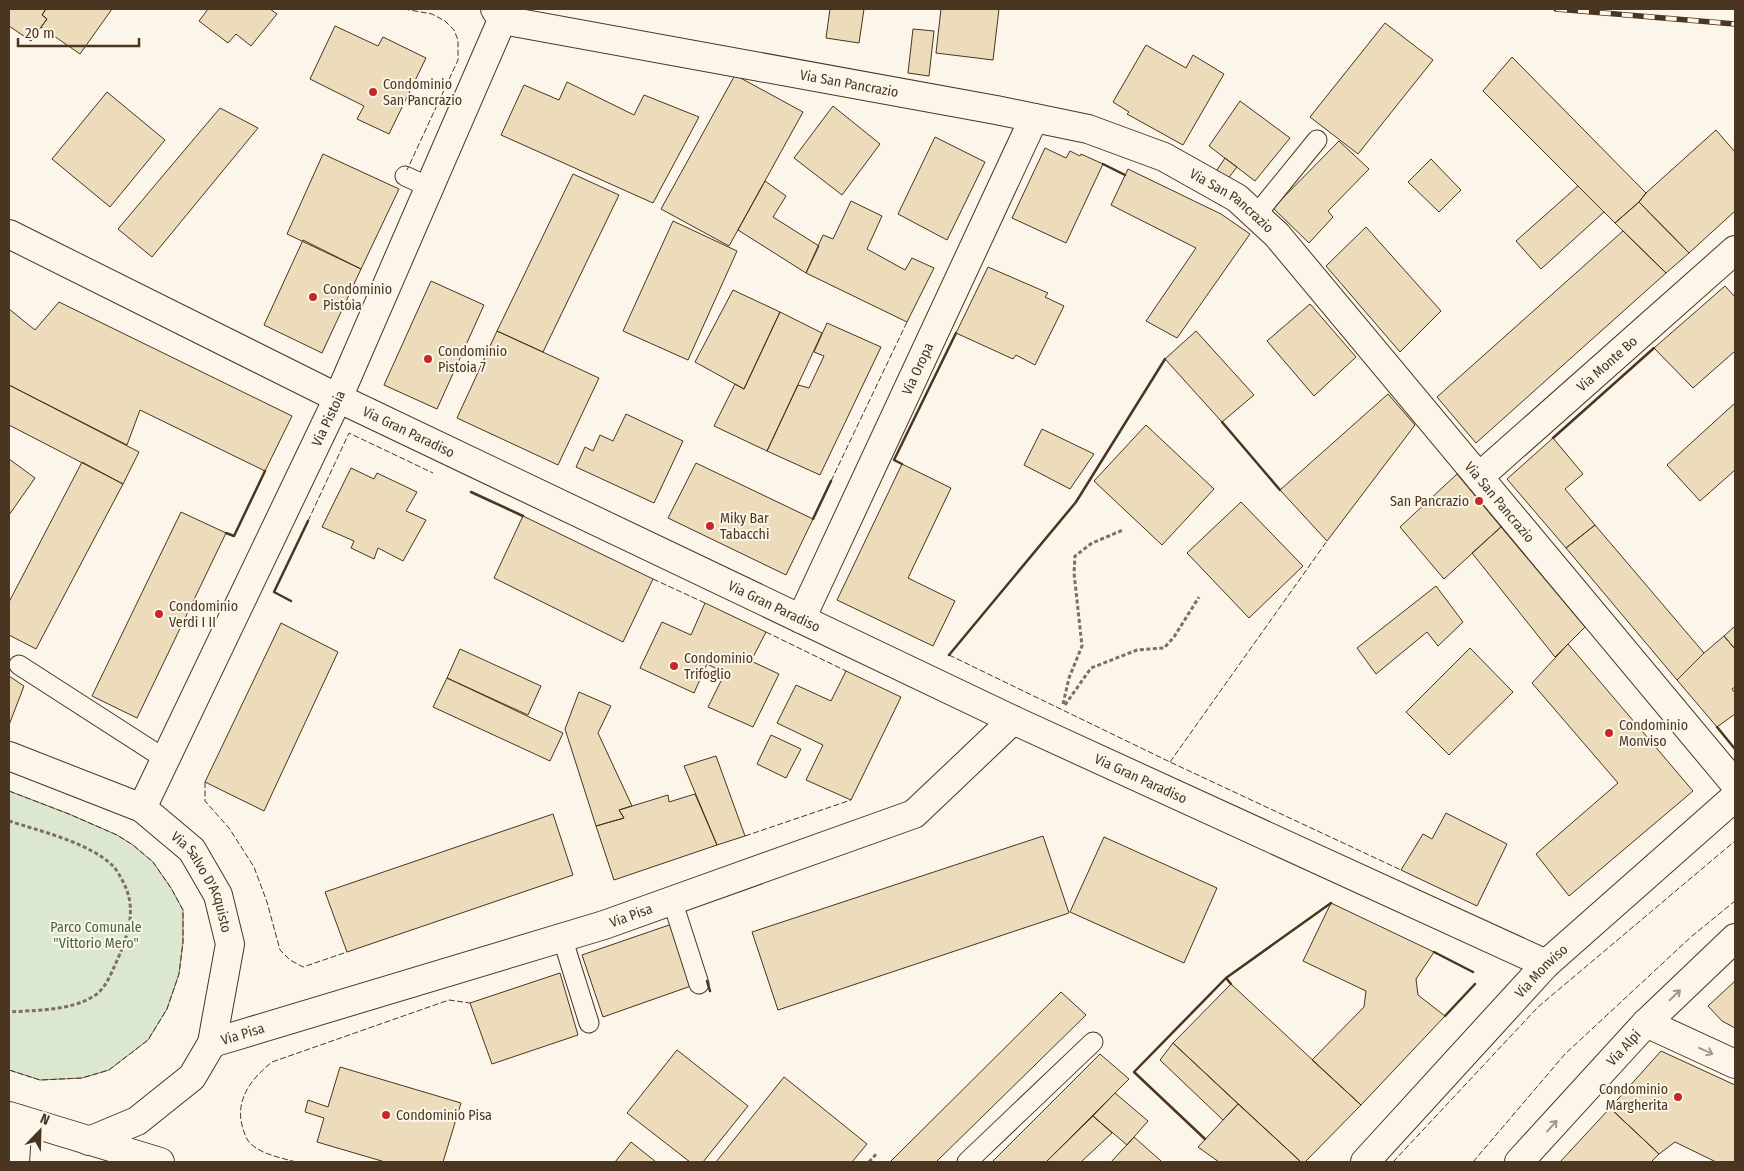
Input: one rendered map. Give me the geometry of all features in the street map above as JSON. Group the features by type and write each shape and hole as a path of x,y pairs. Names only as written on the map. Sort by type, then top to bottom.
{"street":[{"name":"Via San Pancrazio","path":"498,15 1088,129 1164,157 1236,198 1277,235 1735,784"},
{"name":"Via Pistoia","path":"142,808 338,398 430,187 498,15"},
{"name":"Via Oropa","path":"801,619 1034,118"},
{"name":"Via Gran Paradiso","path":"9,234 338,398 1013,720 1546,964"},
{"name":"Via Monte Bo","path":"1479,476 1735,250"},
{"name":"Via Pisa","path":"212,1043 604,925 914,814 1013,720"},
{"name":"Via Salvo D'Acquisto","path":"9,756 142,808 192,850 218,895 230,944 212,1043 192,1077 137,1121 89,1141"},
{"name":"Via Monviso","path":"1365,1162 1546,964 1735,797"},
{"name":"Via Alpi","path":"1519,1162 1646,1024 1735,938"},
{"path":"1646,1024 1735,1064"},
{"path":"15,1162 14,1117 152,1161"}],"lane":[{"path":"1256,215 1317,140"},
{"path":"405,176 430,187"},
{"path":"19,665 165,759"},
{"path":"672,900 699,984"},
{"path":"562,937 589,1023"},
{"path":"968,1162 1093,1042"}],"path":[{"path":"1123,530 1092,543 1075,556 1074,572 1082,646 1069,678 1061,710 1091,668 1138,650 1164,648 1174,637 1199,597"},
{"path":"9,821 82,846 114,866 128,890 131,913 131,924 121,952 108,980 95,995 59,1008 9,1012"},
{"path":"869,1162 877,1153"}],"green space":[{"name":"Parco Comunale \"Vittorio Mero\"","path":"9,791 69,814 117,835 133,845 153,862 183,910 183,942 179,974 167,1009 148,1040 109,1070 82,1078 40,1080 9,1070"}],"building":[{"path":"9,9 46,9 42,15 47,19 31,41 9,26"},
{"path":"46,9 112,9 80,54 41,27 47,19 42,15"},
{"path":"208,9 270,9 277,14 251,46 236,34 228,43 199,21"},
{"path":"830,9 864,9 859,43 826,38"},
{"path":"941,9 999,9 993,60 936,53"},
{"path":"1385,23 1433,60 1358,154 1310,117"},
{"name":"Condominio San Pancrazio","path":"335,26 378,46 383,37 426,58 389,134 357,119 364,106 310,79"},
{"path":"913,29 934,31 929,76 908,73"},
{"path":"1146,45 1186,68 1193,55 1224,74 1183,145 1127,114 1129,112 1113,102"},
{"path":"1512,57 1646,193 1639,202 1615,223 1483,91"},
{"path":"735,75 803,112 729,246 661,209"},
{"path":"567,82 634,115 644,95 699,117 653,203 501,135 524,85 559,100"},
{"path":"107,92 165,140 110,207 52,159"},
{"path":"1240,101 1290,138 1255,181 1209,146"},
{"path":"833,106 880,144 842,195 794,158"},
{"path":"220,108 258,128 152,257 118,229"},
{"path":"1716,130 1735,152 1735,211 1689,253 1639,202 1646,193"},
{"path":"935,137 985,162 947,240 898,214"},
{"path":"1339,141 1369,169 1328,211 1333,217 1309,243 1273,208"},
{"path":"1045,148 1066,158 1070,151 1103,164 1066,243 1012,218"},
{"path":"323,154 399,189 361,269 287,234"},
{"path":"1225,158 1237,167 1223,185 1211,179"},
{"path":"1431,159 1461,190 1439,212 1408,182"},
{"path":"1128,169 1221,214 1250,234 1177,338 1146,321 1196,248 1111,205"},
{"path":"573,174 619,195 543,352 497,331"},
{"path":"765,181 786,196 773,217 819,246 806,273 738,230"},
{"path":"1578,186 1604,212 1541,269 1516,241"},
{"path":"851,201 882,216 867,249 905,270 912,258 934,268 907,322 806,273 823,235 833,239"},
{"path":"1639,202 1689,253 1666,273 1615,223"},
{"path":"673,221 737,251 688,360 623,331"},
{"path":"1366,227 1441,311 1400,352 1326,266"},
{"path":"1623,231 1666,273 1476,443 1437,397"},
{"name":"Condominio Pistoia","path":"303,240 361,269 322,353 264,325"},
{"path":"988,267 1048,293 1045,297 1064,306 1035,365 1016,355 1013,359 956,333"},
{"name":"Condominio Pistoia 7","path":"431,281 484,305 437,409 384,385"},
{"path":"1725,286 1735,297 1735,351 1693,388 1654,348"},
{"path":"733,290 780,312 744,389 695,362"},
{"path":"59,302 292,416 265,471 140,410 127,445 9,385 9,309 35,330"},
{"path":"1310,304 1356,357 1314,396 1267,341"},
{"path":"780,312 822,333 767,451 714,426 735,384 744,389"},
{"path":"827,323 881,347 820,475 767,451 798,385 809,388 824,356 814,352"},
{"path":"497,331 599,378 558,465 457,418"},
{"path":"1196,331 1254,395 1222,422 1165,359"},
{"path":"9,385 139,452 123,484 9,425"},
{"path":"1388,394 1415,425 1327,541 1280,490"},
{"path":"1735,403 1735,470 1700,501 1667,465"},
{"path":"626,414 683,441 654,503 576,467 585,447 593,451 600,435 613,441"},
{"path":"1146,425 1214,489 1162,545 1094,481"},
{"path":"1042,429 1094,454 1070,489 1024,465"},
{"path":"1553,438 1583,474 1565,489 1595,525 1566,548 1507,479"},
{"path":"9,459 35,478 9,515"},
{"path":"82,462 123,484 36,649 9,635 9,602"},
{"path":"696,463 813,519 786,575 668,518"},
{"path":"902,464 951,488 908,578 955,601 933,646 837,600"},
{"path":"351,468 374,479 377,473 417,492 406,511 426,520 403,561 378,548 374,559 351,548 354,541 322,527"},
{"path":"1457,474 1501,527 1444,579 1400,527"},
{"path":"1241,502 1303,566 1249,618 1187,553"},
{"name":"Condominio Verdi I II","path":"181,512 226,533 137,718 92,696"},
{"path":"523,516 653,579 623,642 494,578"},
{"path":"1595,525 1704,653 1677,680 1566,548"},
{"path":"1501,527 1585,627 1555,657 1472,553"},
{"path":"1436,586 1463,622 1438,646 1427,632 1376,674 1357,648"},
{"name":"Condominio Trifoglio","path":"705,603 766,632 751,661 779,674 753,727 708,707 725,673 707,664 694,693 640,668 662,622 691,635"},
{"path":"281,623 338,652 264,811 205,782"},
{"path":"1735,626 1735,649 1724,636"},
{"path":"1724,636 1735,649 1735,687 1732,689 1735,693 1735,714 1717,727 1677,680"},
{"name":"Condominio Monviso","path":"1568,644 1693,791 1569,896 1536,854 1618,783 1532,683"},
{"path":"1470,648 1513,692 1449,755 1406,712"},
{"path":"460,649 541,686 528,715 447,678"},
{"path":"846,671 901,697 851,800 806,780 823,745 777,723 796,685 831,701"},
{"path":"9,676 24,686 9,725"},
{"path":"447,678 563,733 550,761 433,707"},
{"path":"579,692 611,706 598,733 632,806 619,810 624,818 596,826 565,729"},
{"path":"771,735 801,749 786,778 757,764"},
{"path":"716,756 745,836 717,845 684,766"},
{"path":"695,794 717,845 614,880 596,826 624,818 619,810 668,795 669,802"},
{"path":"1446,813 1507,844 1477,906 1401,870 1423,834 1432,839"},
{"path":"553,814 573,875 347,952 325,892"},
{"path":"1043,836 1069,913 778,1010 752,932"},
{"path":"1104,837 1217,888 1184,963 1070,912"},
{"path":"1331,903 1434,952 1416,979 1418,995 1445,1016 1361,1105 1312,1060 1364,1007 1366,991 1303,961"},
{"path":"672,924 691,986 603,1017 582,955"},
{"path":"560,973 578,1035 492,1064 470,1003"},
{"path":"1735,981 1735,1028 1722,1021 1708,1006"},
{"path":"1231,984 1361,1105 1305,1162 1301,1162 1173,1043"},
{"path":"1061,992 1086,1015 936,1162 890,1162"},
{"path":"1173,1043 1238,1104 1223,1120 1160,1060"},
{"path":"677,1050 748,1106 703,1162 690,1162 627,1113"},
{"name":"Condominio Margherita","path":"1661,1051 1735,1085 1735,1162 1716,1162 1675,1142 1659,1154 1610,1108"},
{"path":"1100,1054 1129,1079 1046,1162 992,1162"},
{"name":"Condominio Pisa","path":"340,1067 461,1103 443,1162 385,1162 317,1142 324,1118 305,1112 308,1100 328,1107"},
{"path":"784,1077 867,1144 852,1162 716,1162"},
{"path":"1115,1093 1148,1121 1127,1145 1093,1116"},
{"path":"1238,1104 1301,1162 1219,1162 1198,1147"},
{"path":"1610,1108 1659,1154 1651,1162 1560,1162"},
{"path":"1093,1116 1112,1133 1081,1162 1046,1162"},
{"path":"1134,1137 1161,1161 1111,1162"},
{"path":"631,1142 656,1162 615,1162"}],"railway":[{"path":"1556,9 1735,24"}],"fence":[{"path":"404,9 432,14 445,21 454,30 458,40 458,60 407,170"},
{"path":"831,481 907,322"},
{"path":"308,521 349,433 433,473"},
{"path":"1170,762 1327,541"},
{"path":"653,579 705,603"},
{"path":"766,632 846,671"},
{"path":"949,655 1170,762 1401,870"},
{"path":"205,782 205,801 229,828 254,867 267,902 280,950 290,960 303,967 347,952"},
{"path":"9,791 69,814 117,835 133,845 153,862 183,910 183,942 179,974 167,1009 148,1040 109,1070 82,1078 40,1080 9,1070"},
{"path":"745,836 851,800"},
{"path":"1393,1162 1538,1007 1735,841"},
{"path":"1473,1162 1565,1054 1692,936 1735,901"},
{"path":"1434,952 1473,972"},
{"path":"1445,1016 1475,984"},
{"path":"296,1162 262,1151 252,1145 246,1138 241,1118 243,1100 251,1083 264,1069 272,1062 449,1000 470,1003"}],"wall":[{"path":"1103,164 1125,175"},
{"path":"902,464 894,460 956,333"},
{"path":"1553,438 1654,348"},
{"path":"949,655 1076,502 1165,359"},
{"path":"1222,422 1280,490"},
{"path":"226,533 234,536 265,471"},
{"path":"813,519 831,481"},
{"path":"471,492 523,516"},
{"path":"291,601 274,592 308,521"},
{"path":"1717,727 1735,749"},
{"path":"1226,978 1331,903"},
{"path":"1434,952 1473,972"},
{"path":"1205,1139 1134,1072 1226,978 1231,984"},
{"path":"707,981 710,991"},
{"path":"1445,1016 1475,984"}],"place":[{"name":"Condominio San Pancrazio","path":"373,92"},
{"name":"Condominio Pistoia","path":"313,297"},
{"name":"Condominio Pistoia 7","path":"428,359"},
{"name":"San Pancrazio","path":"1479,501"},
{"name":"Miky Bar Tabacchi","path":"710,526"},
{"name":"Condominio Verdi I II","path":"159,614"},
{"name":"Condominio Trifoglio","path":"674,666"},
{"name":"Condominio Monviso","path":"1609,733"},
{"name":"Condominio Margherita","path":"1678,1097"},
{"name":"Condominio Pisa","path":"386,1115"}]}
